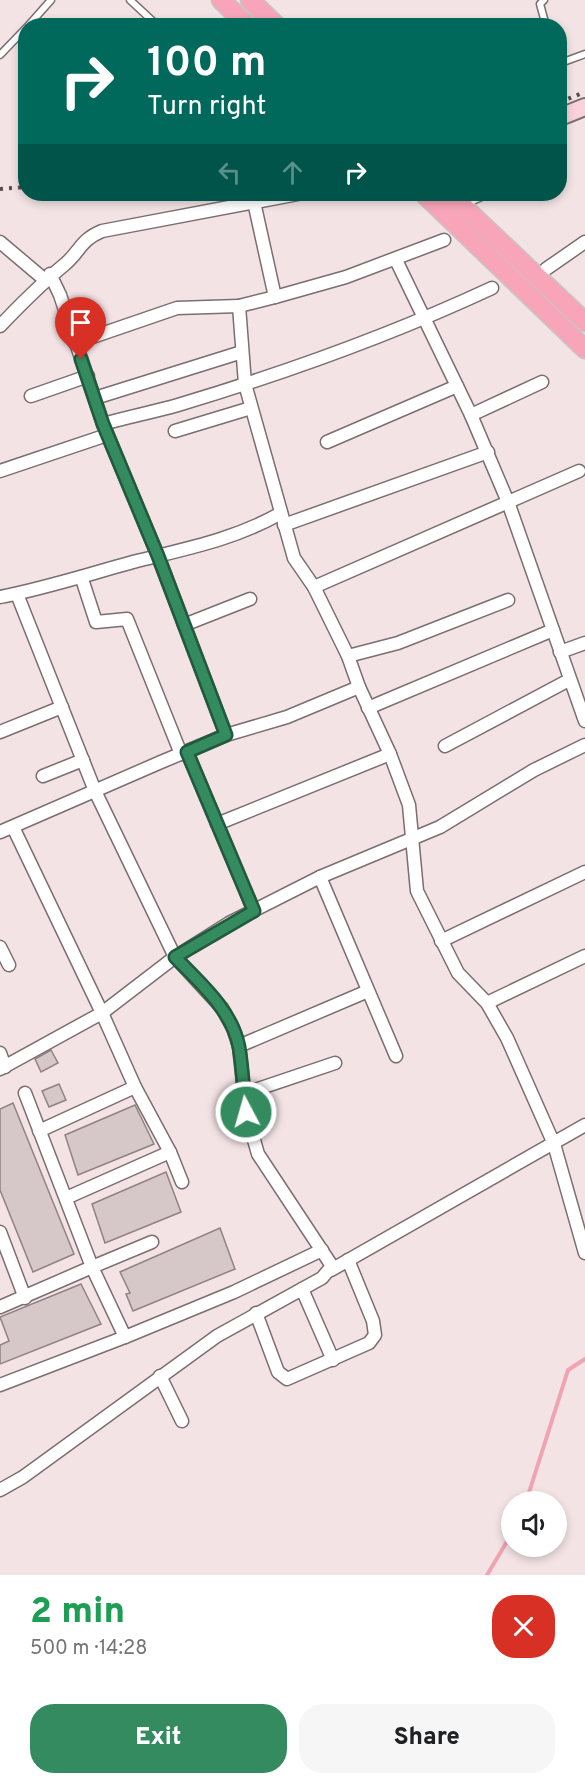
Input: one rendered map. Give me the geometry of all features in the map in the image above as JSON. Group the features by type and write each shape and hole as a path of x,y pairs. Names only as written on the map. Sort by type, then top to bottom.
{"main road":[{"path":"221,0 240,18"},
{"path":"250,0 269,18"},
{"path":"431,201 585,350"},
{"path":"457,201 585,322"}],"street":[{"path":"567,114 585,107"},
{"path":"0,326 48,277 66,264 87,237 102,231 260,201"},
{"path":"254,202 275,297"},
{"path":"75,343 177,308 239,306 346,278 444,240"},
{"path":"0,242 48,277 60,294 105,429 158,556 226,735"},
{"path":"546,268 585,242"},
{"path":"396,260 488,452 508,502 569,680 581,699 585,722"},
{"path":"0,471 105,429 245,384 425,318 492,288"},
{"path":"239,306 245,384 294,558 314,587 348,656 409,805 417,891 458,972 487,1003 507,1038 554,1144 585,1253"},
{"path":"95,398 242,352"},
{"path":"31,396 88,376"},
{"path":"471,415 542,382"},
{"path":"327,442 457,386"},
{"path":"175,430 251,408"},
{"path":"0,597 82,579 251,530 488,452"},
{"path":"314,587 579,471"},
{"path":"82,579 96,622 127,619 254,911"},
{"path":"17,594 95,791 175,957 222,1008 233,1028 239,1046 243,1094 258,1154 330,1261 331,1270"},
{"path":"184,625 250,600"},
{"path":"348,656 398,643 508,600"},
{"path":"369,708 553,630"},
{"path":"560,652 585,643"},
{"path":"445,746 569,680"},
{"path":"0,832 226,735 287,717 359,687"},
{"path":"0,732 62,707"},
{"path":"0,1053 3,1068 102,1013 175,957 254,911 320,877 440,827 534,770 585,745"},
{"path":"217,824 390,754"},
{"path":"43,776 83,760"},
{"path":"13,826 135,1087 170,1152 182,1182"},
{"path":"441,941 585,872"},
{"path":"320,877 396,1056"},
{"path":"0,947 9,965"},
{"path":"487,1003 585,956"},
{"path":"239,1046 368,991"},
{"path":"243,1094 335,1063"},
{"path":"39,1131 135,1087"},
{"path":"25,1093 92,1267 125,1337"},
{"path":"0,1490 23,1477 217,1336 585,1125"},
{"path":"66,1198 170,1152"},
{"path":"0,1232 25,1298"},
{"path":"0,1307 152,1242"},
{"path":"0,1385 234,1292 322,1250"},
{"path":"256,1313 282,1378 294,1378 369,1343 375,1335 373,1321 348,1260"},
{"path":"302,1289 333,1360"},
{"path":"160,1376 182,1421"}],"lane":[{"path":"35,18 51,0"},
{"path":"130,0 149,18"},
{"path":"543,18 540,4 544,0"},
{"path":"0,55 18,36"},
{"path":"567,61 585,54"}],"building":[{"path":"51,1050 58,1063 41,1072 35,1059"},
{"path":"59,1084 66,1100 49,1107 42,1091"},
{"path":"13,1103 74,1254 33,1272 0,1190 0,1109"},
{"path":"135,1105 154,1144 78,1175 65,1135"},
{"path":"166,1172 181,1212 105,1243 92,1204"},
{"path":"220,1228 235,1269 133,1311 126,1294 130,1293 120,1272"},
{"path":"81,1284 101,1324 0,1364 0,1345 9,1341 0,1317"}],"waterway":[{"path":"530,1491 568,1370 585,1359"},
{"path":"487,1575 501,1551"}],"railway":[{"path":"567,99 585,92"},
{"path":"0,189 18,188"}],"route":[{"path":"81,359 126,484 158,556 226,735 187,752 254,911 229,923 175,957 222,1008 233,1028 239,1046 246,1112"}]}
